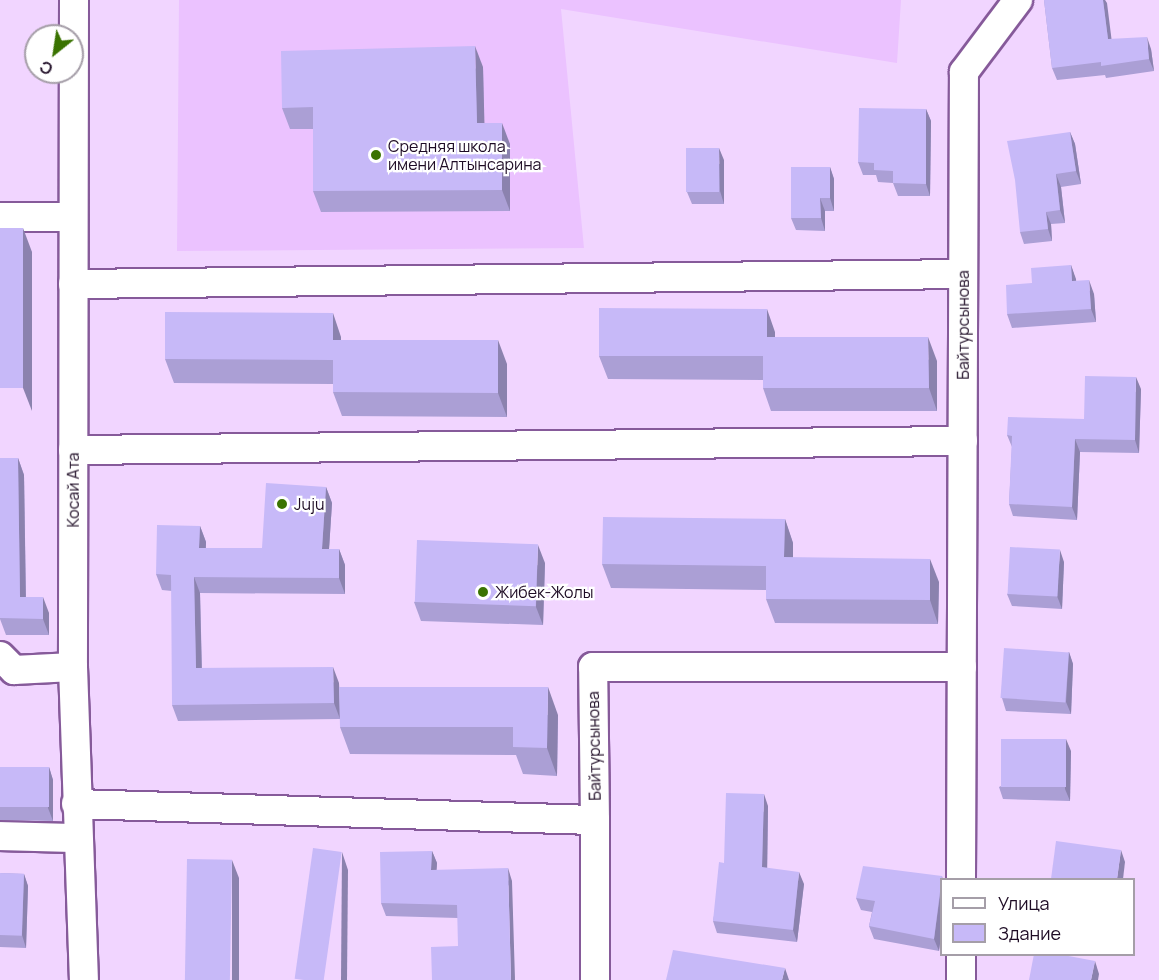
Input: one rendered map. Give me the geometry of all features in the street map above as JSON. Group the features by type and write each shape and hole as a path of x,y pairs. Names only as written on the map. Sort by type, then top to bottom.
{"street":[{"name":"Косай Ата","path":"74,0 74,667 77,838 84,980"},
{"name":"Байтурсынова","path":"961,878 964,72 1018,0"},
{"path":"0,217 73,217"},
{"path":"73,284 963,274"},
{"path":"73,450 963,441"},
{"path":"0,656 14,670 74,667"},
{"name":"Байтурсынова","path":"76,804 595,820 593,667 962,667"},
{"path":"595,820 595,980"},
{"path":"0,836 77,838"},
{"path":"961,956 961,980"}],"shaded area":[{"name":"Средняя школа имени Алтынсарина","path":"179,0 901,0 897,63 561,9 584,248 177,251"}],"building":[{"path":"1044,0 1103,0 1108,39 1147,37 1149,59 1101,66 1101,62 1052,68"},
{"path":"475,46 477,123 502,123 502,190 313,191 313,107 282,108 281,51"},
{"path":"859,108 926,109 926,184 893,183 893,171 874,170 874,163 858,162"},
{"path":"1070,132 1076,171 1056,174 1060,210 1046,212 1048,229 1020,232 1015,180 1007,141"},
{"path":"686,148 719,148 719,192 686,192"},
{"path":"791,167 830,167 830,198 820,198 821,218 791,218"},
{"path":"0,228 23,228 23,388 0,388"},
{"path":"1071,265 1072,281 1089,280 1091,309 1007,314 1006,285 1032,283 1031,268"},
{"path":"599,308 767,309 767,337 928,337 929,388 763,388 763,356 599,356"},
{"path":"165,312 333,313 333,340 498,340 498,393 333,392 333,360 165,359"},
{"path":"1085,376 1136,377 1135,440 1075,439 1072,507 1009,504 1012,436 1007,435 1008,417 1084,419"},
{"path":"0,458 18,458 20,597 43,597 43,619 0,618"},
{"path":"266,483 326,487 322,549 339,549 339,578 194,577 196,668 333,667 334,703 172,705 171,575 156,574 157,525 200,526 199,548 262,548"},
{"path":"603,517 785,519 784,557 930,559 930,600 766,599 766,566 602,564"},
{"name":"Жибек-Жолы","path":"417,540 538,544 536,606 415,602"},
{"path":"1010,547 1060,550 1057,597 1008,594"},
{"path":"1004,648 1069,653 1065,702 1001,698"},
{"path":"339,687 548,687 547,748 513,747 513,727 340,727"},
{"path":"1001,739 1066,739 1066,787 1001,787"},
{"path":"0,767 49,767 49,807 0,807"},
{"path":"726,793 764,794 762,867 799,872 793,930 713,921 719,862 724,863"},
{"path":"1056,841 1121,850 1117,878 1051,878"},
{"path":"313,848 342,852 324,980 295,979"},
{"path":"432,851 431,870 508,868 511,980 432,980 431,947 458,946 457,905 381,903 380,852"},
{"path":"187,859 232,860 230,980 185,980"},
{"path":"863,866 942,876 934,939 869,926 875,901 856,898"},
{"path":"0,873 24,874 22,936 0,935"},
{"path":"673,950 785,968 782,980 666,980"},
{"path":"1034,956 1069,956 1095,961 1091,980 1029,980"}],"place":[{"name":"Средняя школа имени Алтынсарина","path":"376,155"},
{"name":"Juju","path":"282,504"},
{"name":"Жибек-Жолы","path":"483,592"}]}
